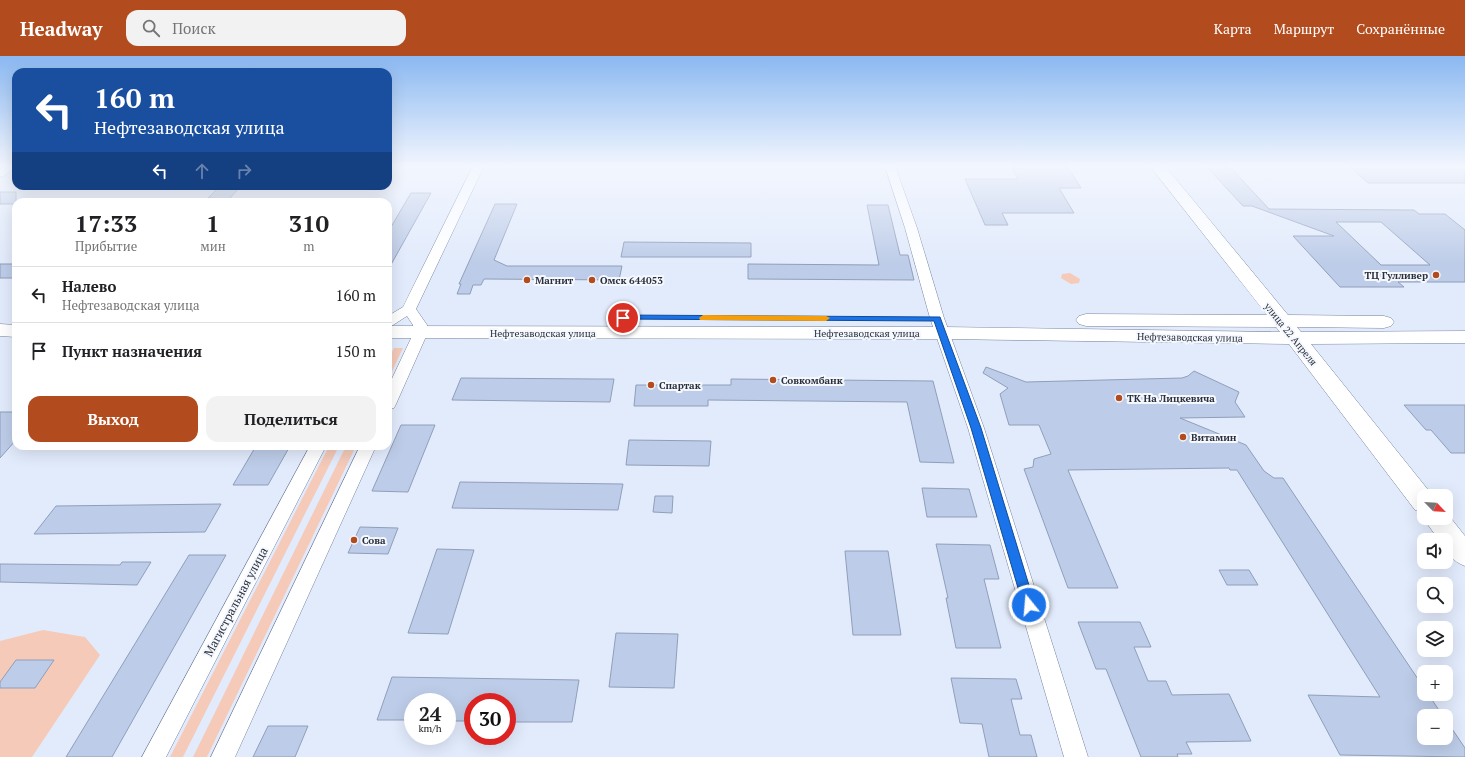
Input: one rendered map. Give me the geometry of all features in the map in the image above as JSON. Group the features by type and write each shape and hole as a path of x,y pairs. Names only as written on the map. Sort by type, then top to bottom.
{"main road":[{"name":"улица 22 Апреля","path":"1183,199 1281,322 1299,330 1310,357 1417,494"},
{"path":"1266,303 1286,316 1299,330"},
{"path":"1266,303 1266,315 1256,330 1310,357 1311,346 1315,341 1322,338"},
{"path":"0,316 12,316"},
{"name":"Нефтезаводская улица","path":"401,321 1256,330 1299,330 1465,323"},
{"name":"Нефтезаводская улица","path":"1256,330 1281,322"},
{"path":"0,330 12,331"},
{"name":"Нефтезаводская улица","path":"1299,330 1322,338 1465,337"},
{"path":"1441,525 1465,555"}],"street":[{"path":"392,378 401,321 462,199"},
{"path":"901,199 940,326 976,428 1076,757"},
{"name":"Магистральная улица","path":"154,757 316,450"},
{"path":"223,757 366,450"}],"shaded area":[{"path":"1070,273 1080,279 1079,283 1071,284 1061,278 1062,274"},
{"path":"394,348 403,348 392,371 392,352"},
{"path":"327,450 337,450 183,757 170,757"},
{"path":"344,450 354,450 207,757 193,757"},
{"path":"43,630 85,637 100,655 32,757 0,757 0,641"}],"building":[{"path":"0,199 12,199 12,204 0,204"},
{"path":"408,199 428,199 392,263 392,225"},
{"path":"974,199 1065,199 1074,213 1002,213 1008,225 985,225"},
{"path":"1236,199 1259,199 1269,209 1414,210 1419,214 1445,214 1465,230 1465,282 1398,282 1404,287 1340,287 1293,236 1334,236 1252,206 1243,206","holes":["1336,222 1381,222 1430,265 1381,265"]},
{"path":"495,204 517,204 494,260 507,266 622,266 619,280 484,279 481,285 473,285 470,294 457,294 461,284 459,284"},
{"path":"867,205 888,205 900,255 908,255 914,280 748,279 748,264 879,265"},
{"path":"624,242 751,243 751,257 621,257"},
{"path":"0,264 12,264 12,278 0,278"},
{"path":"986,367 1026,382 1182,378 1188,376 1194,371 1239,392 1235,402 1245,417 1180,418 1246,445 1264,471 1274,478 1283,478 1417,678 1417,701 1433,701 1438,709 1417,709 1417,745 1453,745 1453,730 1465,748 1465,757 1340,755 1308,695 1380,697 1237,470 1230,470 1229,468 1068,470 1118,588 1068,588 1024,469 1033,467 1034,459 1051,454 1039,425 1009,425 1000,394 1008,388 983,373"},
{"path":"461,378 614,379 610,402 452,400"},
{"path":"731,379 933,381 954,463 920,462 907,402 708,400 708,406 634,406 636,385 731,385"},
{"path":"1404,405 1465,405 1465,453 1451,453 1431,430 1426,430"},
{"path":"0,412 12,412 12,444 0,458"},
{"path":"401,425 435,425 408,492 372,491 390,450 392,450 392,445"},
{"path":"629,440 711,441 709,466 626,465"},
{"path":"254,450 288,450 268,485 233,485"},
{"path":"460,482 623,484 618,510 452,508"},
{"path":"922,488 969,489 977,517 927,517"},
{"path":"655,496 673,496 672,513 653,512"},
{"path":"221,504 205,532 34,534 56,506"},
{"path":"360,527 398,528 388,554 348,553"},
{"path":"936,544 990,545 999,579 984,579 1001,648 956,648 946,598 948,598"},
{"path":"437,549 474,550 448,634 408,633"},
{"path":"845,551 888,551 901,635 853,635"},
{"path":"189,555 226,555 112,757 66,757"},
{"path":"122,562 151,562 137,585 0,582 0,564 120,565"},
{"path":"1219,570 1249,570 1258,585 1227,585"},
{"path":"1078,622 1140,622 1151,647 1134,647 1148,681 1166,681 1172,695 1229,694 1251,741 1186,742 1192,754 1177,754 1178,757 1141,757 1106,669 1096,669"},
{"path":"616,633 678,634 674,688 609,687"},
{"path":"16,660 54,660 35,688 0,688 0,682"},
{"path":"392,677 579,680 572,722 516,722 516,693 464,693 464,721 456,721 456,693 404,693 404,720 377,720"},
{"path":"951,678 1016,679 1022,699 1011,699 1020,735 1031,735 1037,757 989,757 982,724 960,723"},
{"path":"268,726 308,726 295,757 253,757"}],"slow traffic":[{"path":"703,318 826,318"}],"place":[{"name":"ТЦ Гулливер","path":"1436,275"},
{"name":"Магнит","path":"527,280"},
{"name":"Омск 644053","path":"592,280"},
{"name":"Совкомбанк","path":"773,380"},
{"name":"Спартак","path":"651,385"},
{"name":"ТК На Лицкевича","path":"1119,398"},
{"name":"Витамин","path":"1183,437"},
{"name":"Сова","path":"354,540"}],"route":[{"path":"623,318 937,318 976,428 1029,605"}]}
